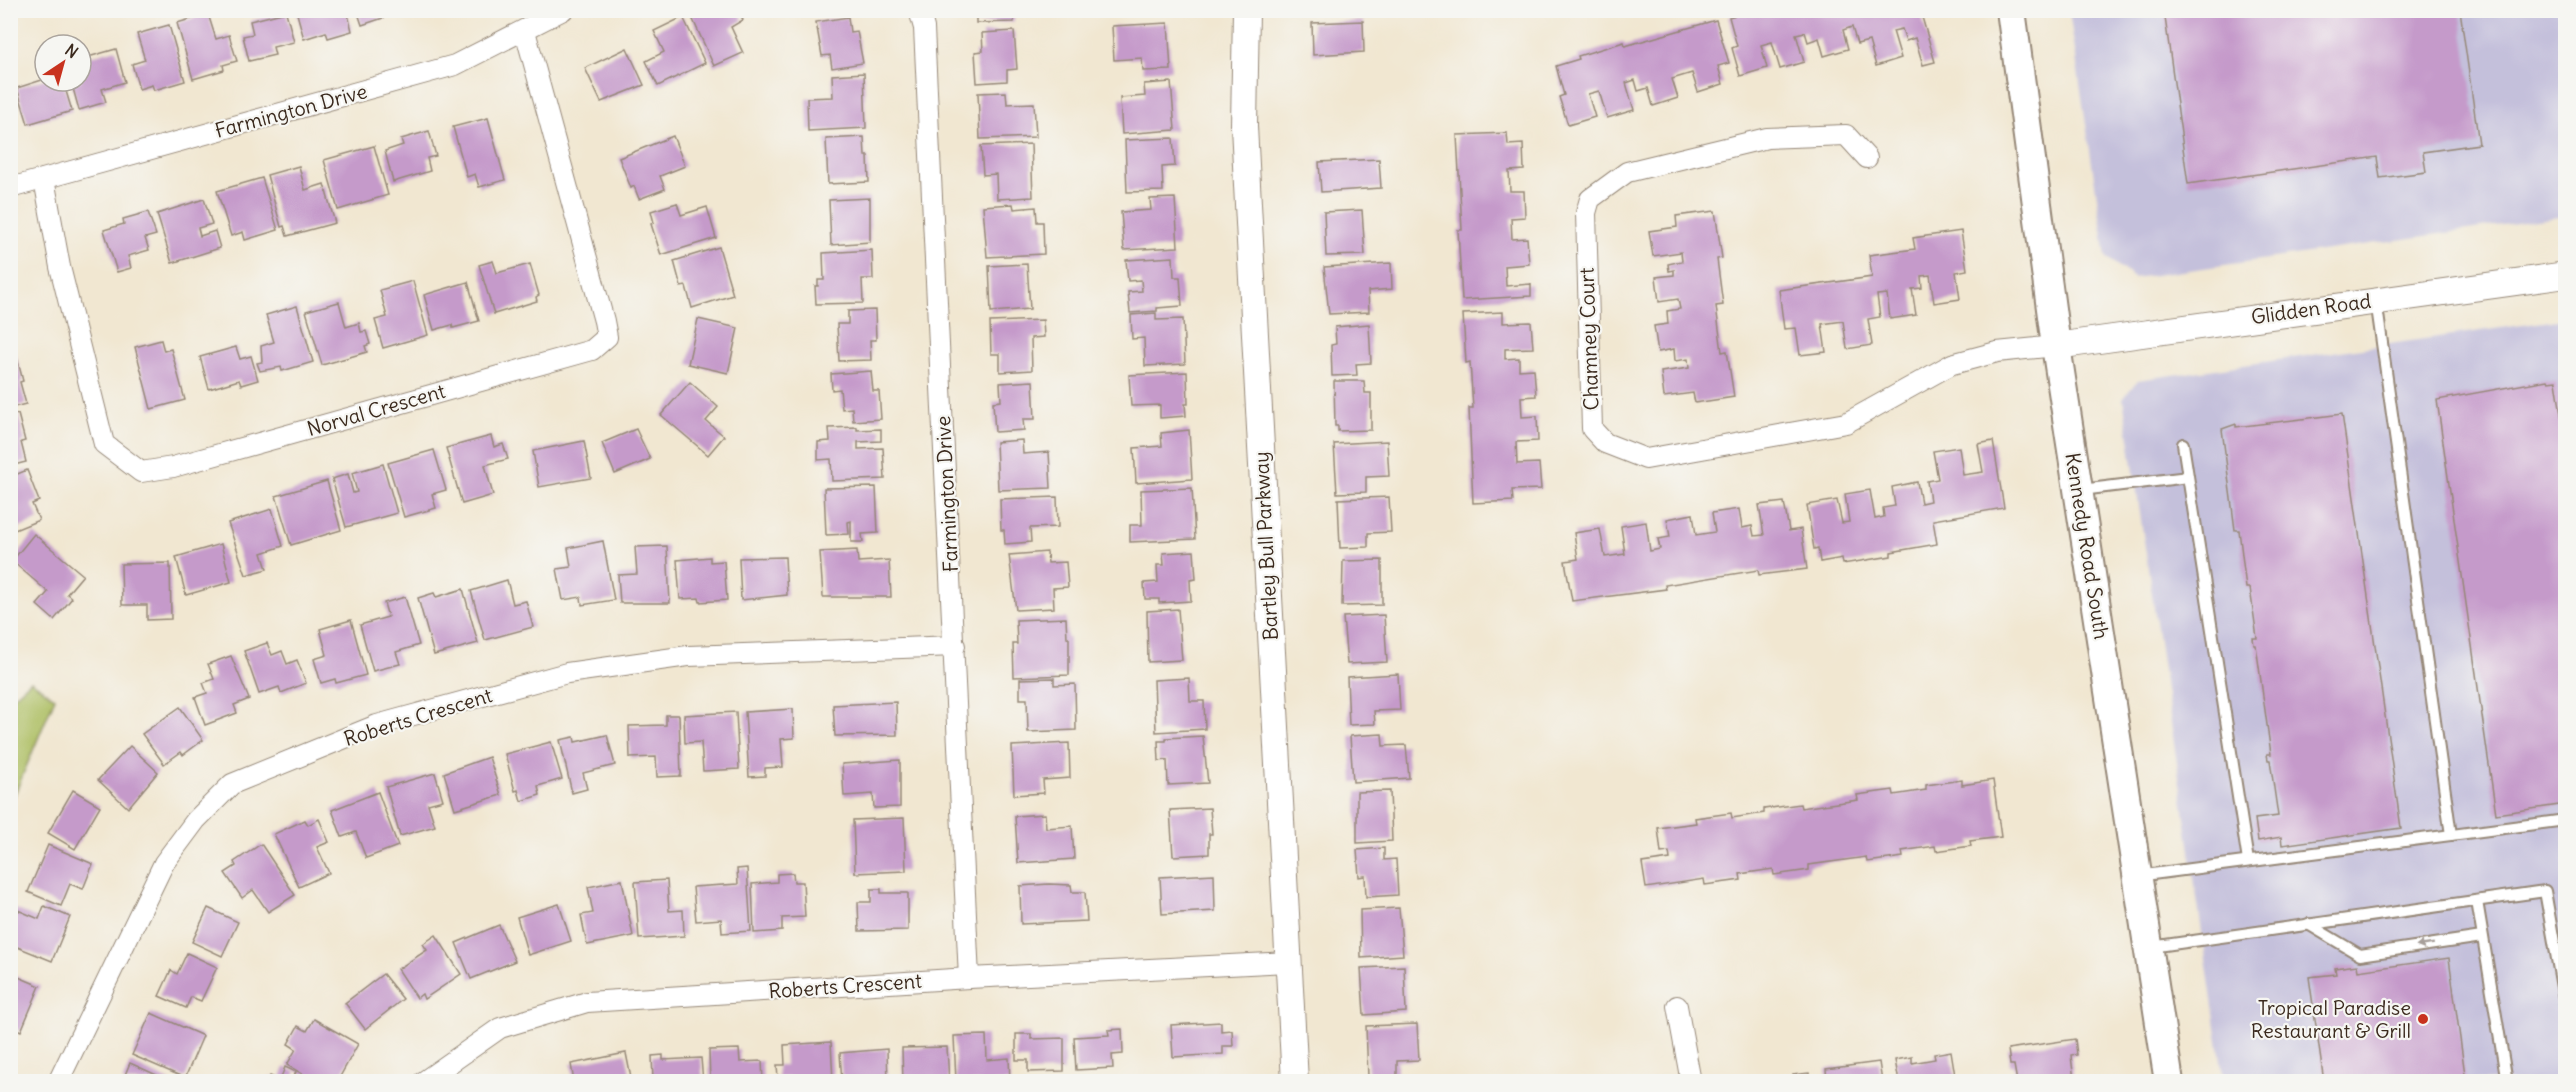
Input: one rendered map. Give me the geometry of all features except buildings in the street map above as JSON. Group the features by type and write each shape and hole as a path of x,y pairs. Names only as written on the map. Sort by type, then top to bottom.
{"main road":[{"name":"Kennedy Road South","path":"2011,10 2056,346 2169,1082"}],"street":[{"name":"Farmington Drive","path":"10,188 455,65 563,10"},
{"name":"Farmington Drive","path":"919,10 924,28 969,978"},
{"name":"Bartley Bull Parkway","path":"1246,10 1245,137 1294,1082"},
{"name":"Norval Crescent","path":"44,179 60,267 104,444 141,472 173,467 592,350 607,337 604,321 525,31"},
{"name":"Chamney Court","path":"1867,158 1846,135 1767,138 1627,172 1590,199 1586,213 1592,429 1605,443 1646,459 1846,423 1952,364 1996,352 2056,346"},
{"name":"Glidden Road","path":"2056,346 2376,300 2565,280"},
{"name":"Roberts Crescent","path":"58,1082 164,863 196,820 232,784 377,725 567,673 688,656 955,646"},
{"name":"Roberts Crescent","path":"423,1082 500,1028 586,1002 969,978 1287,962"},
{"path":"1677,1006 1690,1082"}],"lane":[{"path":"2376,300 2451,835"},
{"path":"2182,444 2248,861"},
{"path":"2078,491 2188,477"},
{"path":"2137,876 2565,820"},
{"path":"2148,947 2545,891 2565,1010"},
{"path":"2476,901 2507,1082"},
{"path":"2308,924 2360,955 2482,937"}],"shaded area":[{"path":"2069,11 2565,11 2565,216 2134,278 2106,257"},
{"path":"2565,319 2565,1081 2224,1081 2123,398 2138,380"}],"green space":[{"path":"31,681 55,698 11,803 11,699"}],"place":[{"name":"Tropical Paradise Restaurant & Grill","path":"2423,1019"}]}
